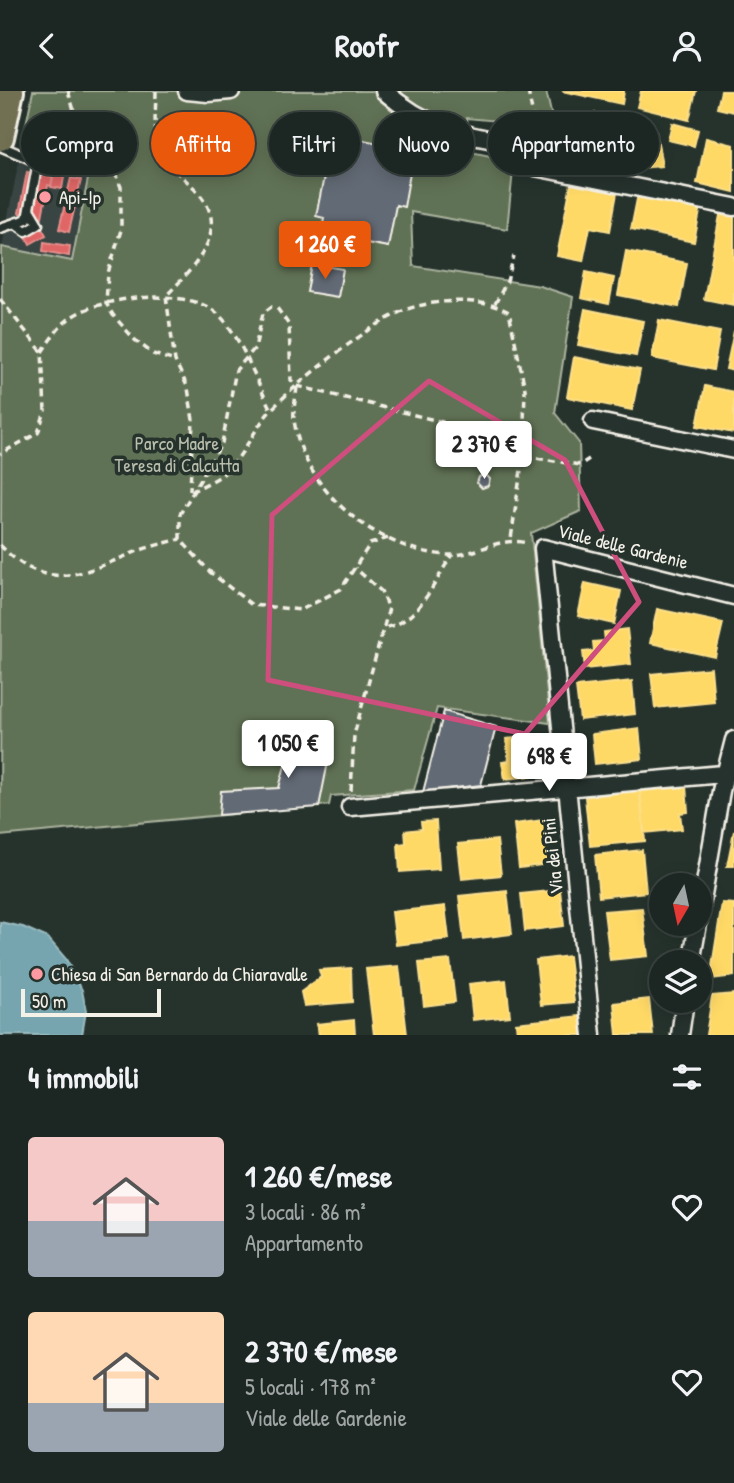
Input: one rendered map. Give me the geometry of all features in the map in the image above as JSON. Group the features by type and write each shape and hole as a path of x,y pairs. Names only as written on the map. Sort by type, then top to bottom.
{"main road":[{"path":"0,137 10,91"}],"street":[{"path":"187,91 231,91"},
{"path":"384,91 410,114 434,126 488,137"},
{"path":"575,175 734,207"},
{"path":"593,421 734,450"},
{"name":"Viale delle Gardenie","path":"543,548 734,596"},
{"name":"Via dei Pini","path":"543,548 592,1035"},
{"path":"708,873 730,774 734,740"},
{"path":"350,807 730,774"},
{"path":"680,1035 683,1013"}],"lane":[{"path":"0,146 38,162 27,219 0,228"}],"path":[{"path":"68,91 80,129 96,142 110,161 121,187 121,230 108,273 106,303 135,340 153,354 175,361"},
{"path":"156,91 155,129 160,150 172,170 204,201 210,211 213,231 206,250 166,296"},
{"path":"528,91 533,112"},
{"path":"495,305 507,281 514,256"},
{"path":"166,296 175,361 188,388 192,420 190,492"},
{"path":"42,352 70,317 106,303 166,296 188,300 219,315 271,410"},
{"path":"0,299 42,352 45,411 38,433 0,454"},
{"path":"190,492 225,473 271,410 297,386 351,344 404,311 443,302 495,305 509,312 525,389 523,456 511,539"},
{"path":"388,538 370,544 341,589 301,610 252,605 210,572 180,539 180,515 190,492 222,443 236,370 255,348 263,313 271,307 278,308 289,325 291,380 297,386 467,428 523,456 580,465 589,459"},
{"path":"297,386 294,418 302,453 318,480 351,516 388,538 422,550 451,556 511,539 543,548"},
{"path":"0,545 27,566 55,577 87,574 141,550 180,539"},
{"path":"386,627 400,625 425,597 451,556"},
{"path":"350,807 354,735 386,627 389,608 381,591 355,568"}],"highlighted area":[{"path":"429,381 565,460 639,602 525,734 268,680 272,515"}],"shaded area":[{"path":"21,149 21,175 89,175 72,261 2,247"}],"green space":[{"name":"Parco Madre Teresa di Calcutta","path":"33,91 546,91 551,112 488,112 488,120 474,119 474,112 374,112 374,175 474,175 474,153 488,156 488,175 513,175 507,229 411,212 413,266 540,286 573,297 555,413 579,443 581,511 531,533 550,723 437,708 414,790 331,796 329,805 0,836 2,247 72,261 89,175 137,175 137,112 29,112"}],"building: Abitazioni":[{"path":"562,91 624,91 622,104"},
{"path":"641,91 696,91 689,120 637,107"},
{"path":"721,91 734,91 734,112 717,108"},
{"path":"672,123 698,130 694,146 668,140"},
{"path":"706,138 734,145 734,192 697,183"},
{"path":"571,184 617,193 610,231 590,227 583,261 557,256"},
{"path":"638,194 701,206 694,242 631,229"},
{"path":"720,215 734,217 734,305 704,299"},
{"path":"626,251 687,263 679,307 618,295"},
{"path":"586,272 614,278 609,304 581,298"},
{"path":"585,309 643,321 636,356 578,345"},
{"path":"659,320 720,332 713,370 652,358"},
{"path":"734,331 734,371 726,369"},
{"path":"574,357 640,370 632,410 567,397"},
{"path":"705,386 734,392 734,433 697,426"},
{"path":"585,583 621,591 614,624 578,616"},
{"path":"657,609 723,623 715,657 650,643"},
{"path":"627,629 631,664 585,669 583,652 594,651 593,642 605,641 604,632"},
{"path":"711,668 714,702 655,708 651,674"},
{"path":"632,681 635,714 580,720 576,687"},
{"path":"639,728 642,759 595,764 592,734"},
{"path":"538,736 542,775 505,779 502,762 509,761 506,739"},
{"path":"686,786 688,812 680,813 682,829 644,833 640,791"},
{"path":"640,791 645,841 590,846 585,797"},
{"path":"544,820 549,864 519,868 514,824"},
{"path":"436,821 439,869 400,872 398,844 406,843 405,831 422,829 421,822"},
{"path":"734,831 734,866 727,866"},
{"path":"497,840 501,875 462,879 458,844"},
{"path":"642,850 646,892 599,897 595,855"},
{"path":"560,890 564,926 525,931 521,894"},
{"path":"507,891 512,934 464,940 459,896"},
{"path":"722,903 734,904 734,976 712,979"},
{"path":"445,906 449,939 396,945 392,912"},
{"path":"642,908 648,956 610,960 604,911"},
{"path":"569,956 574,1002 541,1005 536,960"},
{"path":"450,960 455,1002 424,1006 419,963"},
{"path":"399,966 407,1035 374,1035 366,969"},
{"path":"351,968 352,1002 304,1006 301,992 321,977 319,970"},
{"path":"506,980 510,1016 473,1020 469,984"},
{"path":"734,994 734,1035 706,1035 709,1013 712,1013 712,996"},
{"path":"649,999 653,1035 617,1035 614,1003"},
{"path":"580,1016 582,1035 517,1035 516,1023"},
{"path":"354,1020 355,1035 319,1035 317,1024"}],"building: Negozi":[{"path":"26,175 53,177 51,186 48,185 42,217 19,213"},
{"path":"53,175 64,175 62,189 51,187"},
{"path":"71,178 81,180 69,232 59,229"},
{"path":"37,219 46,235 30,244 21,227"},
{"path":"44,242 70,246 69,256 43,251"}],"building: Pubblico":[{"name":"Chiesa di San Bernardo da Chiaravalle","path":"0,922 23,927 48,938 66,959 82,990 86,1011 82,1035 0,1035"}],"building: Altro":[{"path":"360,139 374,142 374,175 410,175 404,207 396,205 388,247 340,238 339,243 320,239 324,218 316,216 324,175 360,175"},
{"path":"312,264 343,269 338,297 307,292"},
{"path":"485,474 490,479 488,486 482,488 477,483 479,477"},
{"path":"444,711 496,727 481,785 423,792"},
{"path":"294,731 333,737 319,807 219,815 221,791 279,788"}],"place":[{"name":"Api-Ip","path":"45,197"},
{"name":"Chiesa di San Bernardo da Chiaravalle","path":"37,974"}]}
